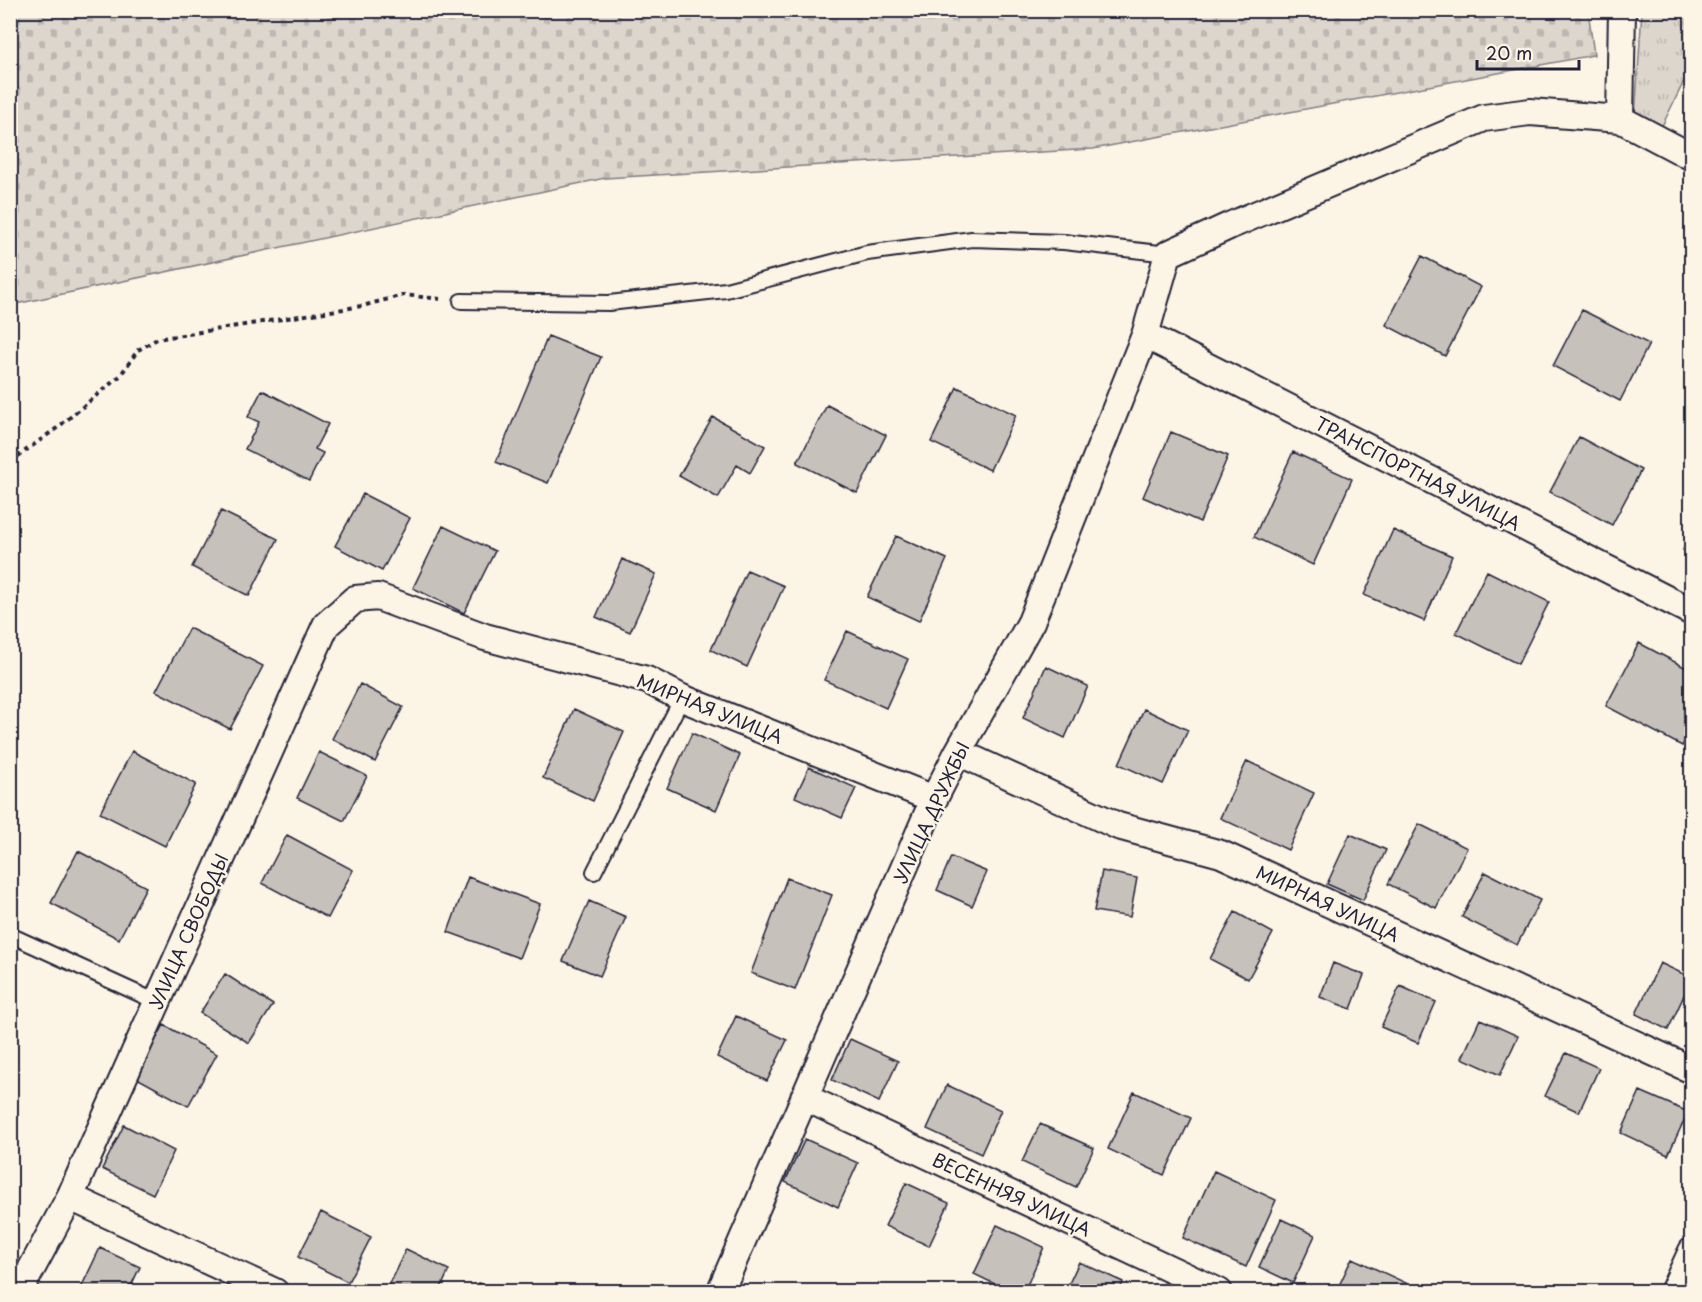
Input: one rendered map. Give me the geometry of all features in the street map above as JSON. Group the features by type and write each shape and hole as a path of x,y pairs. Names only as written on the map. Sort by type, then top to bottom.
{"street":[{"path":"1620,119 1622,10"},
{"path":"1168,254 1484,118 1530,112 1620,119 1692,157"},
{"name":"УЛИЦА ДРУЖБЫ","path":"720,1292 934,799 1031,622 1145,335 1168,254"},
{"name":"ТРАНСПОРТНАЯ УЛИЦА","path":"1145,335 1692,612"},
{"name":"МИРНАЯ УЛИЦА","path":"378,597 485,637 647,680 682,698 934,799"},
{"name":"УЛИЦА СВОБОДЫ","path":"19,1292 70,1197 326,625 354,599 378,597"},
{"name":"МИРНАЯ УЛИЦА","path":"958,752 1118,826 1221,854 1692,1070"},
{"name":"ВЕСЕННЯЯ УЛИЦА","path":"804,1097 1220,1292"},
{"path":"70,1197 275,1292"},
{"path":"1673,1292 1692,1251"}],"lane":[{"path":"461,301 609,303 726,290 867,253 972,239 1064,242 1168,254"},
{"path":"594,872 682,698"},
{"path":"10,934 156,1002"}],"path":[{"path":"10,462 57,428 120,375 138,350 157,339 362,306 404,295 461,301"}],"green space":[{"path":"1588,10 1594,55 1093,149 605,178 11,305 11,11"},
{"path":"1642,11 1691,11 1691,67 1660,130 1635,117"}],"building":[{"path":"1422,256 1481,287 1445,356 1386,325"},
{"path":"1582,310 1649,344 1620,401 1553,366"},
{"path":"548,336 601,357 548,483 496,462"},
{"path":"957,387 1016,415 990,470 931,442"},
{"path":"262,390 328,424 315,449 323,453 309,481 245,449 259,422 248,417"},
{"path":"827,405 886,435 857,493 797,463"},
{"path":"713,417 765,446 750,473 737,465 718,498 679,476"},
{"path":"1171,432 1228,456 1200,522 1143,497"},
{"path":"1579,437 1641,470 1612,525 1550,492"},
{"path":"1293,452 1352,479 1313,565 1254,537"},
{"path":"363,494 410,518 382,571 335,546"},
{"path":"221,511 278,539 249,596 192,567"},
{"path":"443,526 495,551 464,613 413,588"},
{"path":"1393,530 1452,556 1424,621 1364,595"},
{"path":"1692,534 1692,555 1683,550"},
{"path":"896,536 947,559 919,621 867,597"},
{"path":"622,559 656,574 630,632 596,617"},
{"path":"747,570 784,586 747,667 711,650"},
{"path":"1487,571 1549,602 1518,664 1456,633"},
{"path":"189,628 263,666 230,729 156,691"},
{"path":"847,631 908,659 886,708 824,680"},
{"path":"1639,643 1692,671 1692,728 1682,746 1606,706"},
{"path":"1046,666 1088,686 1065,738 1023,718"},
{"path":"360,684 403,707 375,762 332,739"},
{"path":"574,709 624,732 593,801 543,778"},
{"path":"1144,709 1188,730 1163,784 1119,764"},
{"path":"692,733 740,755 716,810 667,788"},
{"path":"132,751 196,784 165,846 100,813"},
{"path":"319,752 367,776 344,821 297,798"},
{"path":"1247,761 1314,793 1288,850 1220,818"},
{"path":"809,767 856,788 842,818 795,797"},
{"path":"1419,824 1467,848 1436,908 1388,884"},
{"path":"1350,834 1386,850 1363,900 1327,884"},
{"path":"287,835 353,870 328,918 262,883"},
{"path":"78,851 146,887 119,939 51,903"},
{"path":"951,857 987,872 972,906 937,890"},
{"path":"1102,871 1137,878 1130,917 1094,911"},
{"path":"1485,872 1540,900 1517,945 1462,917"},
{"path":"468,877 540,904 519,958 448,932"},
{"path":"787,878 832,895 795,990 751,973"},
{"path":"589,901 626,917 600,976 563,961"},
{"path":"1235,912 1273,933 1248,979 1210,959"},
{"path":"1333,963 1364,975 1351,1009 1320,997"},
{"path":"1660,963 1692,978 1668,1030 1636,1014"},
{"path":"225,974 273,1005 249,1043 200,1013"},
{"path":"1400,986 1436,1002 1418,1043 1381,1027"},
{"path":"736,1016 787,1040 767,1081 717,1057"},
{"path":"1480,1019 1518,1036 1500,1075 1462,1058"},
{"path":"164,1025 217,1054 188,1106 135,1077"},
{"path":"850,1039 898,1061 879,1102 832,1080"},
{"path":"1566,1053 1599,1068 1579,1112 1545,1096"},
{"path":"947,1085 1001,1110 981,1154 927,1129"},
{"path":"1640,1091 1688,1112 1668,1155 1621,1133"},
{"path":"1134,1092 1191,1118 1164,1175 1108,1149"},
{"path":"1040,1124 1094,1148 1076,1187 1022,1162"},
{"path":"124,1125 174,1151 153,1194 102,1169"},
{"path":"805,1139 858,1163 838,1207 785,1182"},
{"path":"1214,1171 1276,1200 1246,1267 1183,1238"},
{"path":"906,1183 949,1203 929,1246 885,1226"},
{"path":"321,1212 371,1237 348,1282 298,1257"},
{"path":"1281,1219 1315,1235 1293,1283 1259,1267"},
{"path":"997,1225 1044,1247 1024,1292 1011,1292 974,1274"},
{"path":"100,1248 140,1267 128,1292 79,1292"},
{"path":"406,1249 449,1270 439,1292 385,1292"},
{"path":"1352,1258 1406,1283 1402,1292 1336,1292"},
{"path":"1079,1262 1123,1282 1119,1292 1065,1292"},
{"path":"478,1283 500,1292 475,1292"}]}
